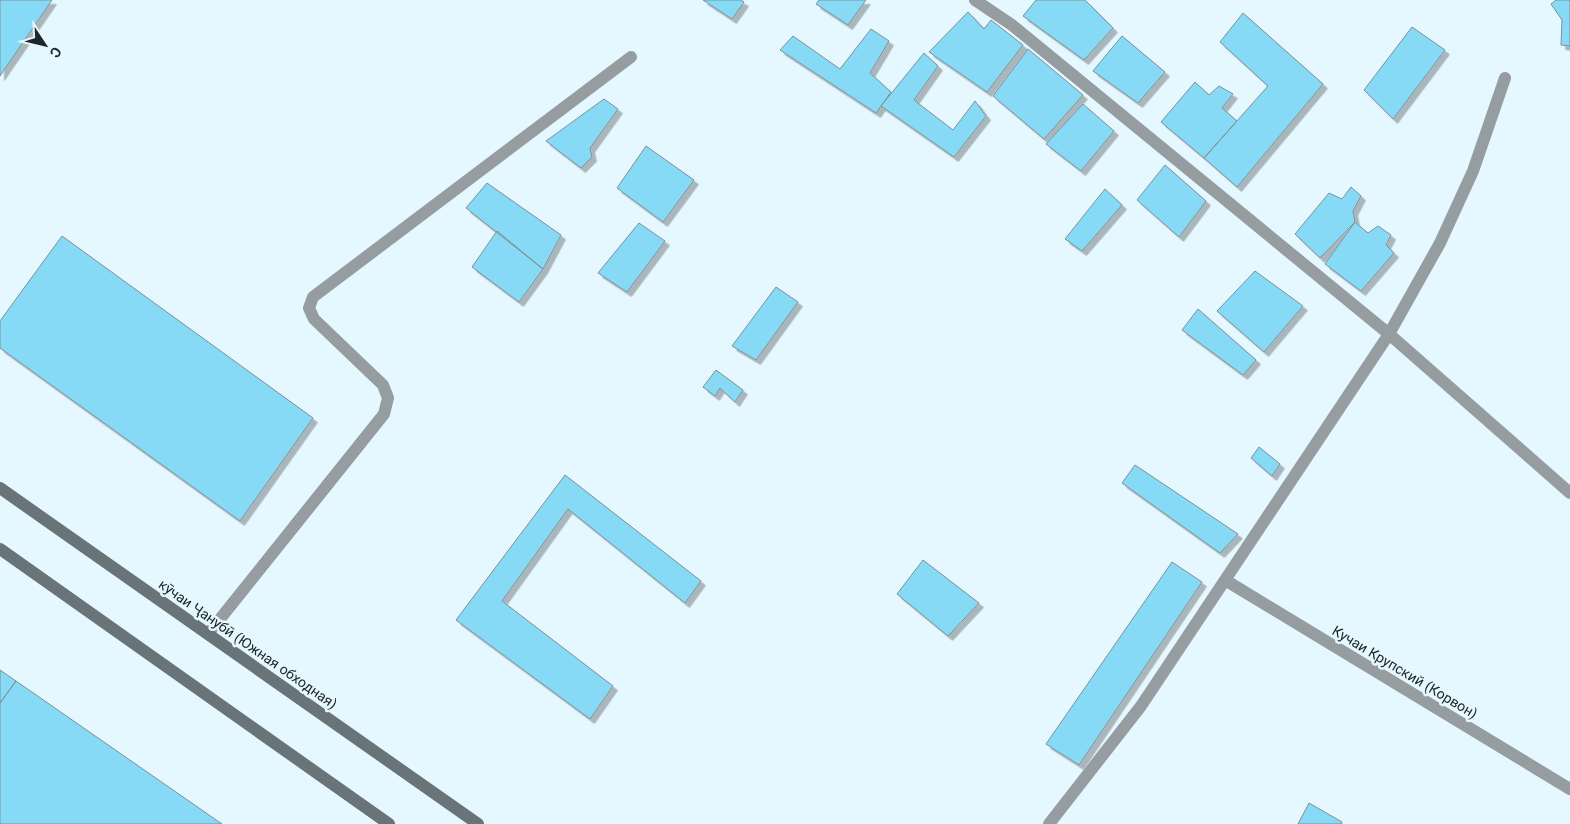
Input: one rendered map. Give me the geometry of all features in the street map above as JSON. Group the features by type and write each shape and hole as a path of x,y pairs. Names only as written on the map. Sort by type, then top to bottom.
{"main road":[{"name":"кӯчаи Ҷанубӣ (Южная обходная)","path":"0,488 478,824"},
{"path":"0,549 390,824"}],"street":[{"path":"975,0 1012,25 1389,334 1570,493"},
{"path":"208,634 384,414 388,398 383,385 314,319 309,308 313,297 632,57"},
{"path":"1049,824 1141,706 1389,334 1444,234 1473,171 1505,78"},
{"name":"Кучаи Крупский (Корвон)","path":"1225,580 1570,789"}],"building":[{"path":"0,0 52,0 0,76"},
{"path":"703,0 741,0 744,2 732,19"},
{"path":"819,0 866,0 848,25 816,4"},
{"path":"1036,0 1085,0 1113,28 1084,60 1023,16"},
{"path":"1556,0 1570,0 1570,46 1561,45 1562,20 1551,4"},
{"path":"968,12 984,29 991,20 1023,45 987,92 929,52"},
{"path":"1243,13 1323,84 1237,187 1204,158 1268,86 1220,42"},
{"path":"1412,27 1445,50 1393,119 1364,90"},
{"path":"871,29 889,41 870,73 891,92 876,113 780,50 793,36 840,69"},
{"path":"1122,36 1165,72 1138,103 1093,71"},
{"path":"1028,49 1083,95 1044,139 993,96"},
{"path":"924,53 938,66 914,100 953,130 975,101 986,116 954,157 881,106"},
{"path":"1195,82 1209,95 1219,86 1233,94 1222,108 1237,121 1204,158 1161,122"},
{"path":"604,99 618,109 590,148 592,157 581,168 546,141"},
{"path":"1083,104 1114,131 1081,171 1046,144"},
{"path":"646,146 694,180 663,222 617,188"},
{"path":"1165,165 1206,201 1179,237 1137,200"},
{"path":"487,183 561,235 543,269 466,208"},
{"path":"1351,187 1361,196 1353,211 1355,222 1320,258 1295,234 1329,193 1342,199"},
{"path":"1105,189 1122,205 1082,251 1065,239"},
{"path":"1355,222 1368,233 1378,226 1391,235 1386,245 1394,253 1361,291 1325,264"},
{"path":"639,223 665,241 627,292 598,273"},
{"path":"497,231 543,269 519,302 472,267"},
{"path":"62,236 313,418 240,521 0,348 0,321"},
{"path":"1255,271 1303,306 1264,352 1217,311"},
{"path":"776,287 798,302 756,360 732,346"},
{"path":"1198,309 1256,360 1243,375 1182,330"},
{"path":"716,370 743,390 735,402 720,388 715,396 703,387"},
{"path":"1259,447 1280,464 1272,476 1251,458"},
{"path":"1135,465 1238,534 1220,553 1122,483"},
{"path":"565,475 701,581 685,603 568,509 502,601 613,686 590,719 456,620"},
{"path":"923,560 979,603 948,636 897,594"},
{"path":"1172,562 1202,582 1079,765 1046,744"},
{"path":"0,670 16,681 0,703"},
{"path":"16,681 222,824 0,824 0,703"},
{"path":"1309,803 1342,822 1341,824 1298,824"}]}
